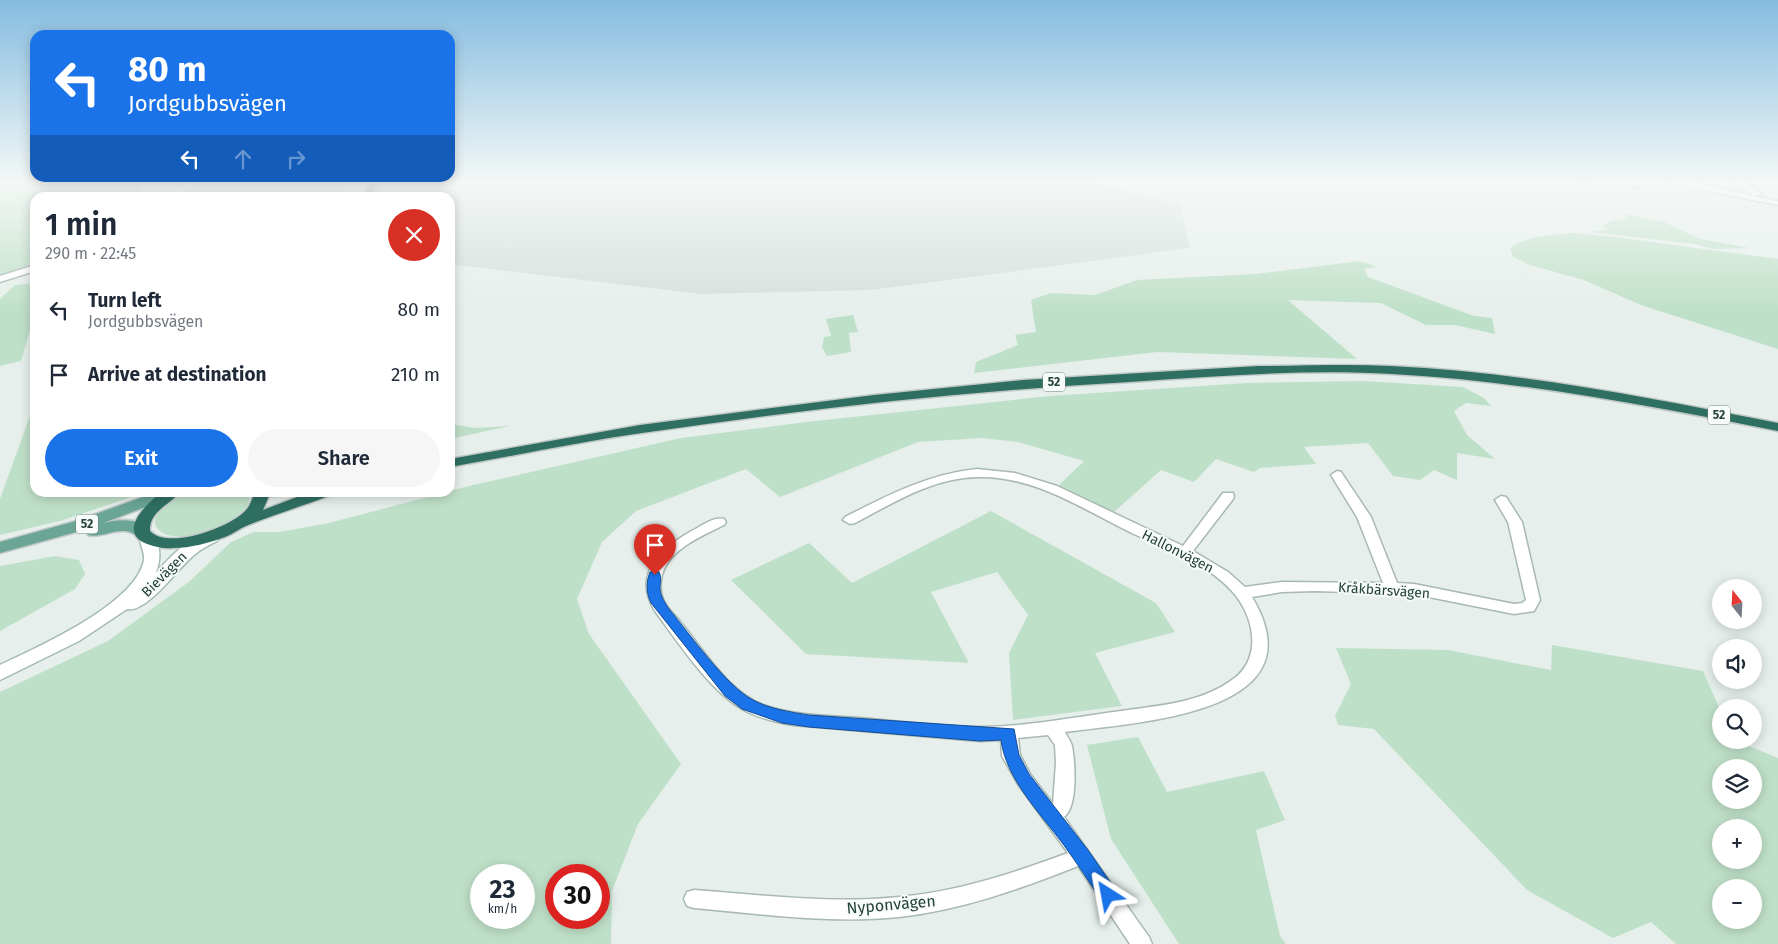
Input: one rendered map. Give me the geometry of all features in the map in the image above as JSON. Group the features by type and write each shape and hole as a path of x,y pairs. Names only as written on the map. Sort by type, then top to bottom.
{"highway":[{"name":"52","path":"455,462 640,429 864,400 1023,384 1258,370 1391,370 1532,383 1668,405 1778,426"},
{"name":"52","path":"167,497 149,511 142,522 145,535 157,542 193,542 312,497"},
{"name":"52","path":"218,534 250,515 260,503 261,497"}],"main road":[{"name":"52","path":"0,548 82,525 159,497"},
{"name":"52","path":"0,554 112,526 133,526 145,535"}],"street":[{"path":"0,279 30,270"},
{"name":"Hallonvägen","path":"719,522 674,547 658,568 653,588 656,600 730,692 747,704 764,712 809,721 980,734 1008,733 1174,708 1206,700 1227,692 1242,682 1252,669 1259,655 1260,638 1258,624 1242,593 1225,576 1185,552 1028,480 997,474 959,474 928,482 850,520"},
{"path":"1337,475 1364,517 1392,588"},
{"path":"1185,552 1228,496"},
{"name":"Kråkbärsvägen","path":"1242,593 1282,587 1314,586 1414,589 1514,609 1524,609 1532,605 1534,600 1515,522 1501,500"},
{"name":"Bievägen","path":"0,673 110,618 137,601 158,583 183,553 218,534"},
{"name":"Bievägen","path":"89,627 125,601 146,576 154,554 152,545 145,535"},
{"path":"1052,727 1063,744 1065,763 1062,808 1052,815"},
{"path":"1008,733 1011,756 1024,779 1082,856 1142,944"},
{"name":"Nyponvägen","path":"694,899 823,909 872,909 915,905 991,889 1023,879 1082,856"}],"shaded area":[{"path":"455,225 1185,225 1190,248 871,290 701,294 455,265"}],"green space":[{"path":"0,225 30,225 30,268 3,275 0,274"},
{"path":"1671,225 1700,239 1749,248 1714,249 1694,244 1591,232 1608,229 1603,226"},
{"path":"1573,233 1778,259 1778,349 1641,305 1584,280 1530,265 1513,257 1510,248 1533,238"},
{"path":"1360,261 1378,267 1364,269 1368,277 1474,316 1492,318 1495,334 1455,325 1426,325 1381,303 1288,300 1357,359 1157,352 974,373 976,362 1018,345 1015,335 1036,332 1031,300 1051,293 1095,295 1137,280 1255,274"},
{"path":"30,284 30,331 21,361 0,366 0,299 15,285"},
{"path":"853,315 858,332 849,333 851,352 827,356 822,347 824,337 831,336 826,319"},
{"path":"1363,381 1463,387 1484,398 1491,406 1466,403 1454,411 1467,435 1495,459 1457,453 1457,480 1434,470 1420,480 1393,476 1368,443 1304,447 1316,464 1260,468 1254,472 1216,459 1194,482 1161,470 1114,512 1058,486 1084,461 1018,442 982,438 918,442 780,497 746,469 636,511 602,542 577,599 589,634 681,764 638,824 612,891 611,944 0,944 0,692 108,641 190,581 231,542 254,532 280,532 329,523 428,497 455,497 455,490 469,486 681,438 806,422 1050,396 1246,383"},
{"path":"30,416 30,497 132,497 60,521 0,535 0,499"},
{"path":"455,425 475,428 510,426 455,438"},
{"path":"177,497 250,497 247,507 229,522 198,534 187,536 168,535 160,531 156,526 157,514"},
{"path":"991,511 1156,603 1175,632 1095,653 1122,706 1013,720 1009,653 1028,615 997,572 931,592 969,663 806,654 731,580 809,543 852,583"},
{"path":"55,556 79,560 85,574 75,589 0,631 0,566"},
{"path":"1552,645 1703,671 1715,699 1712,699 1712,749 1756,749 1778,758 1778,944 1676,944 1651,922 1613,938 1527,890 1374,729 1338,725 1335,716 1351,684 1336,648 1448,650 1551,670"},
{"path":"1138,737 1167,792 1264,771 1285,820 1256,830 1280,936 1286,944 1179,944 1111,839 1087,745"}],"route":[{"path":"655,575 653,588 656,600 686,639 730,692 747,704 764,712 809,721 980,734 1008,733 1011,756 1024,779 1082,856 1108,895"}]}
